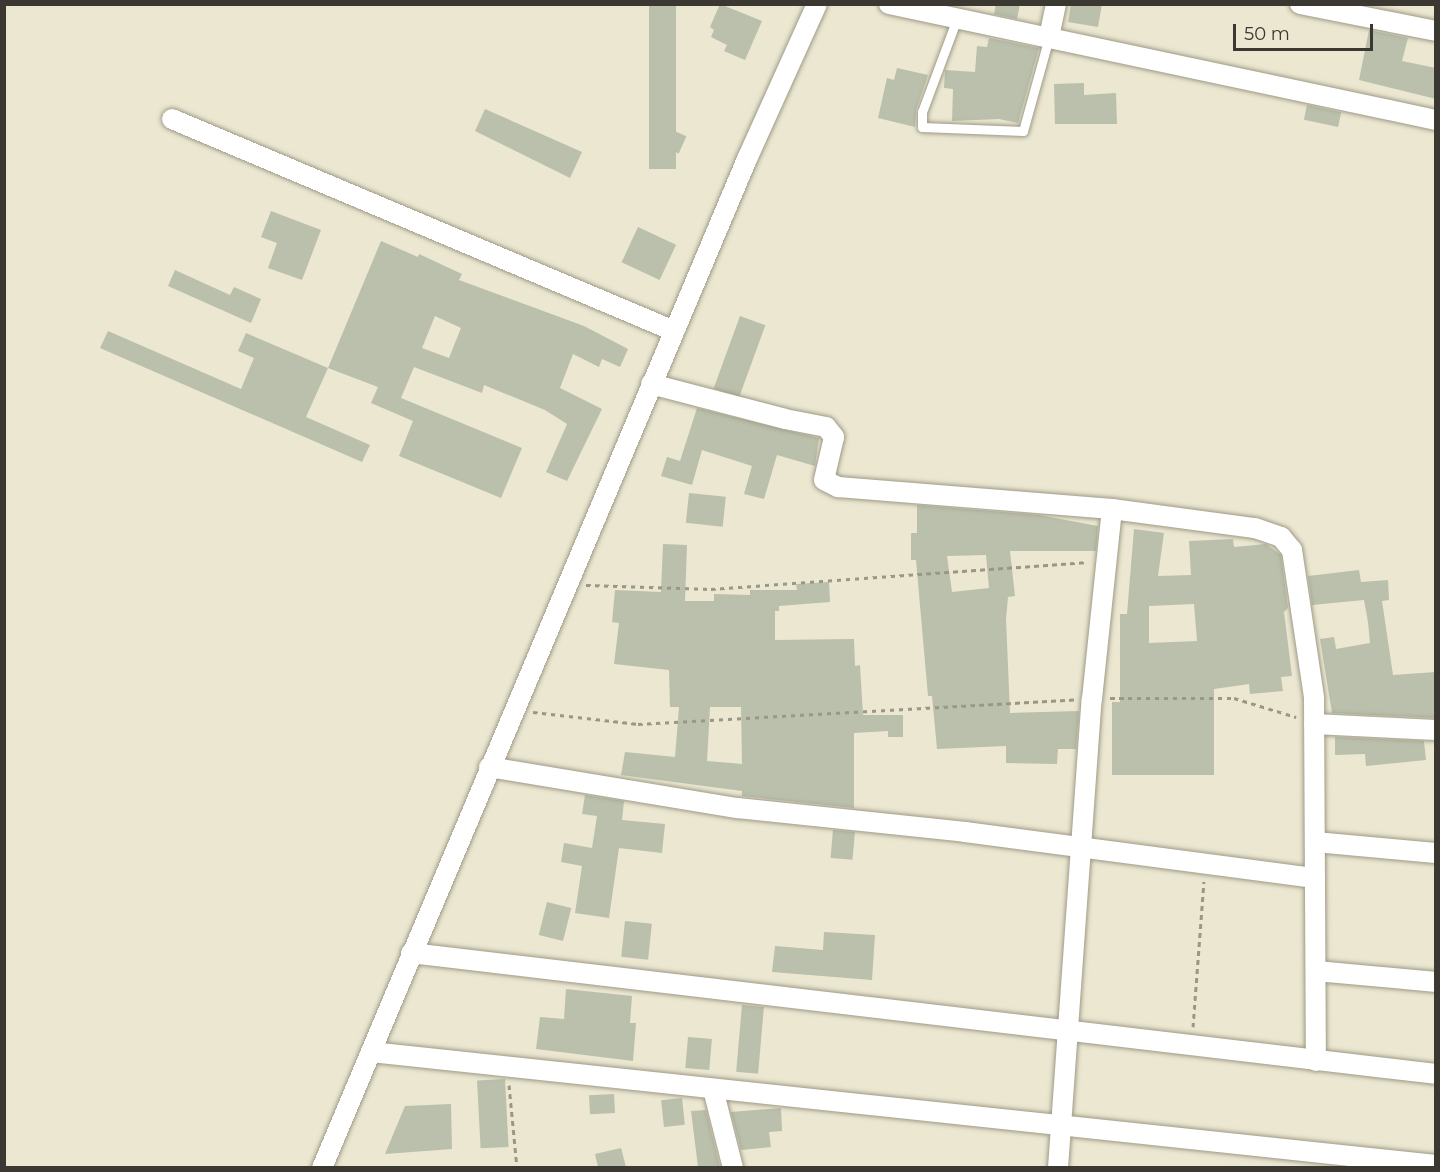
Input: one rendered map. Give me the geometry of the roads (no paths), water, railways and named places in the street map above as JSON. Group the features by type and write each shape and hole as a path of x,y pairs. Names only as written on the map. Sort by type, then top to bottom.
{"street":[{"path":"322,1167 651,384 817,4"},
{"path":"889,4 958,13 1049,37 1436,120"},
{"path":"1049,37 1056,4"},
{"path":"1300,4 1436,31"},
{"path":"172,119 674,331"},
{"path":"651,384 826,427 834,437 824,480 838,487 1112,509 1255,528 1281,537 1293,550 1314,698 1316,1061"},
{"path":"1058,1167 1063,1124 1092,699 1109,560 1112,509"},
{"path":"1314,724 1436,730"},
{"path":"489,767 738,808 1315,878"},
{"path":"1315,842 1436,853"},
{"path":"411,953 1436,1074"},
{"path":"1316,971 1436,982"},
{"path":"371,1052 1436,1165"},
{"path":"713,1089 733,1167"}],"lane":[{"path":"958,13 922,112 922,127 1023,131 1049,37"}]}
